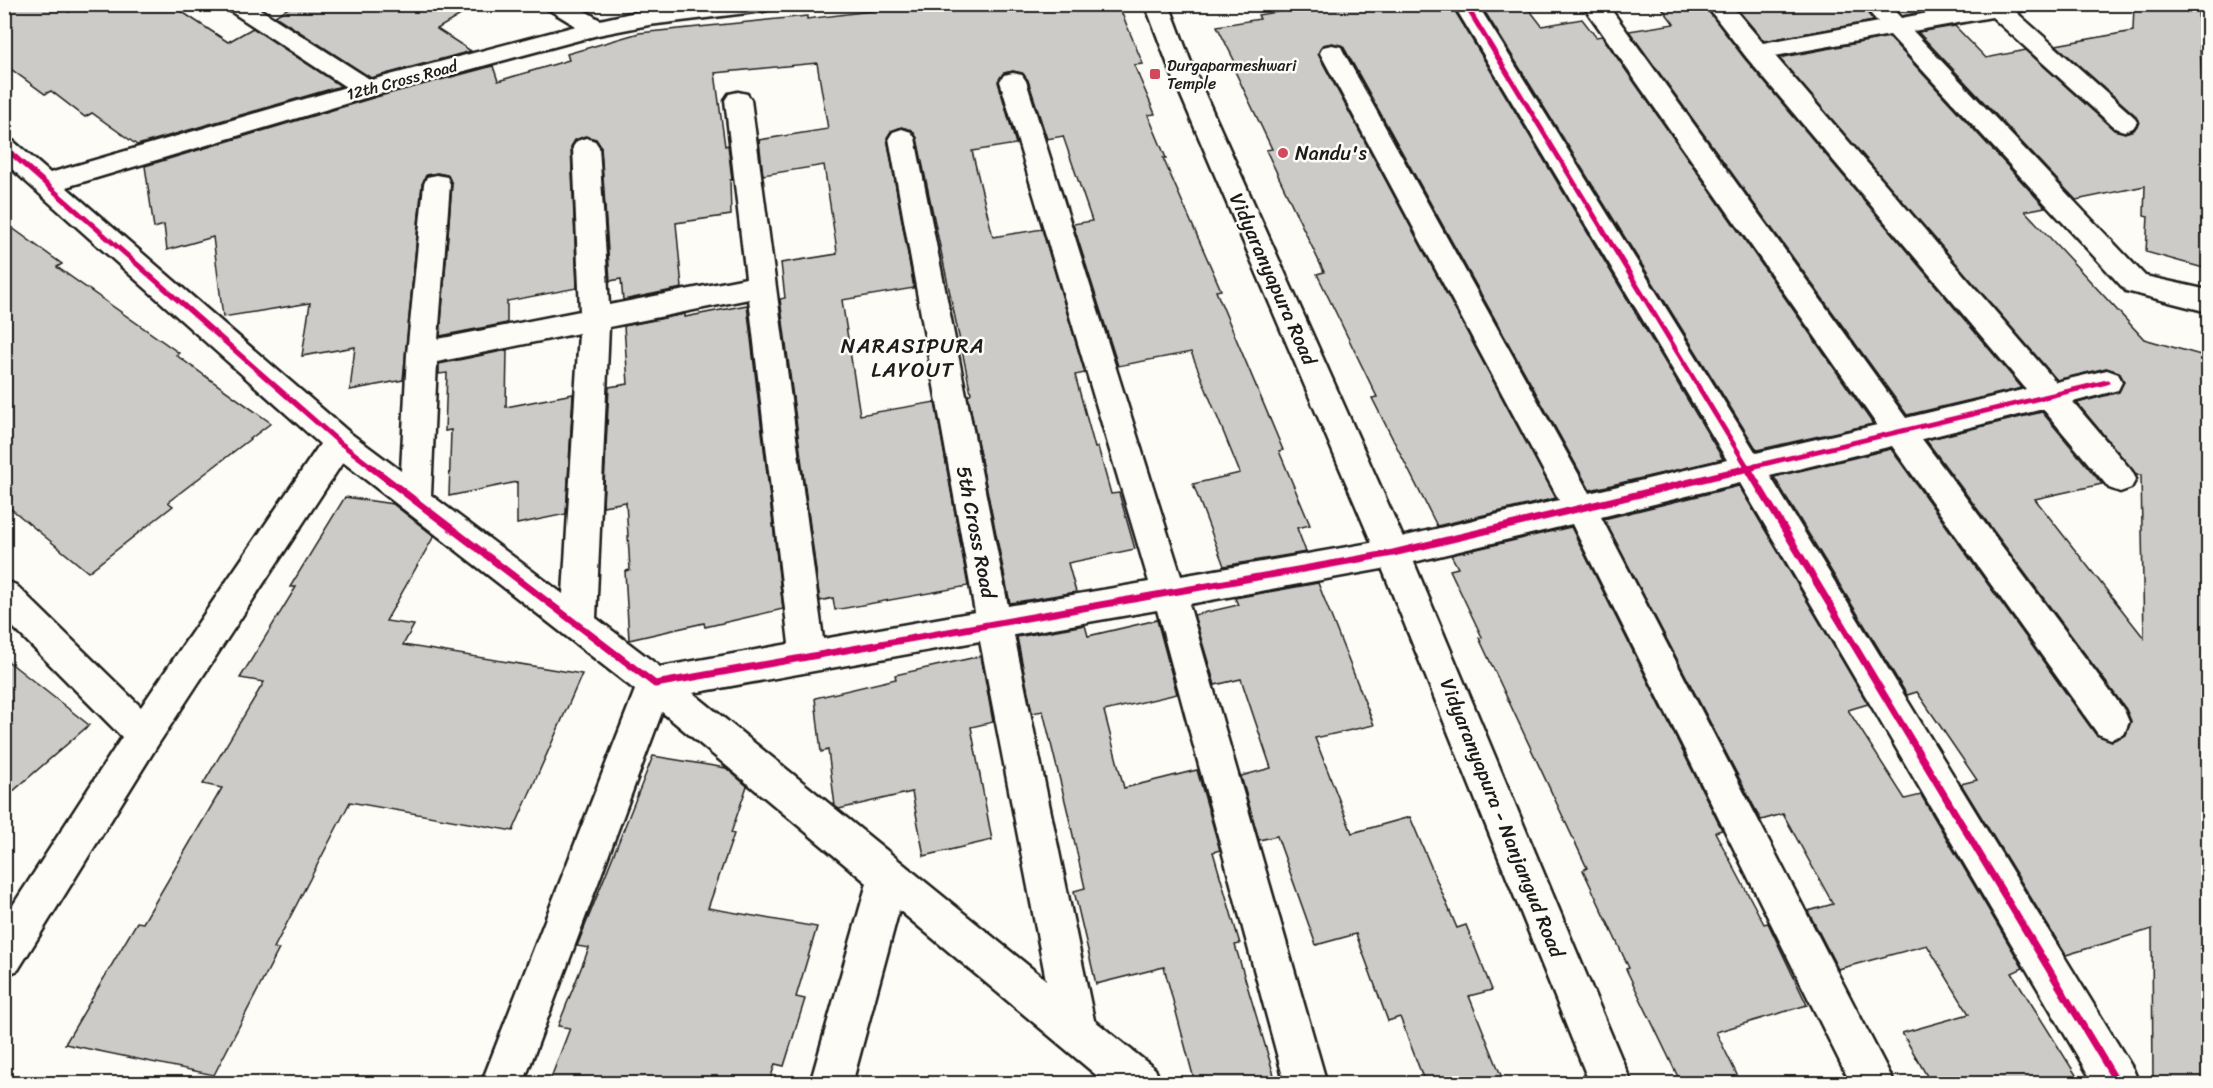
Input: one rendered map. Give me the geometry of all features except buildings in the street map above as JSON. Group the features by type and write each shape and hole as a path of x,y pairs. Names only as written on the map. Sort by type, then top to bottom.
{"street":[{"path":"235,4 367,89"},
{"path":"556,4 597,28"},
{"name":"12th Cross Road","path":"47,183 367,89 597,28 649,11 763,4"},
{"name":"Vidyaranyapura Road","path":"1156,4 1180,65 1393,553"},
{"path":"1594,4 1899,432 2111,722"},
{"path":"1717,4 2120,479"},
{"path":"1874,4 2136,284 2208,301"},
{"path":"1467,7 2118,1083"},
{"path":"1756,52 2010,7 2124,122"},
{"path":"1332,53 1580,507 1874,1083"},
{"path":"1013,81 1169,592 1306,1083"},
{"path":"738,100 808,656"},
{"name":"5th Cross Road","path":"902,138 994,623 1076,1031"},
{"path":"4,147 339,442 655,684 1140,1083"},
{"path":"578,627 595,320 586,147"},
{"path":"415,502 422,354 437,184"},
{"path":"422,354 760,286"},
{"path":"655,684 1393,553 2107,382"},
{"path":"4,956 144,734 339,442"},
{"name":"Vidyaranyapura - Nanjangud Road","path":"1393,553 1611,1083"},
{"path":"4,595 144,734"},
{"path":"502,1083 655,684"},
{"path":"831,1083 888,878"}],"cycle path":[{"path":"1467,7 1748,468 2118,1084"},
{"path":"4,147 339,442 655,684 1393,553 2107,382"}],"place":[{"name":"Durgaparmeshwari Temple","path":"1155,74"},
{"name":"Nandu's","path":"1283,153"}],"district":[{"name":"NARASIPURA LAYOUT","path":"913,358"}]}
